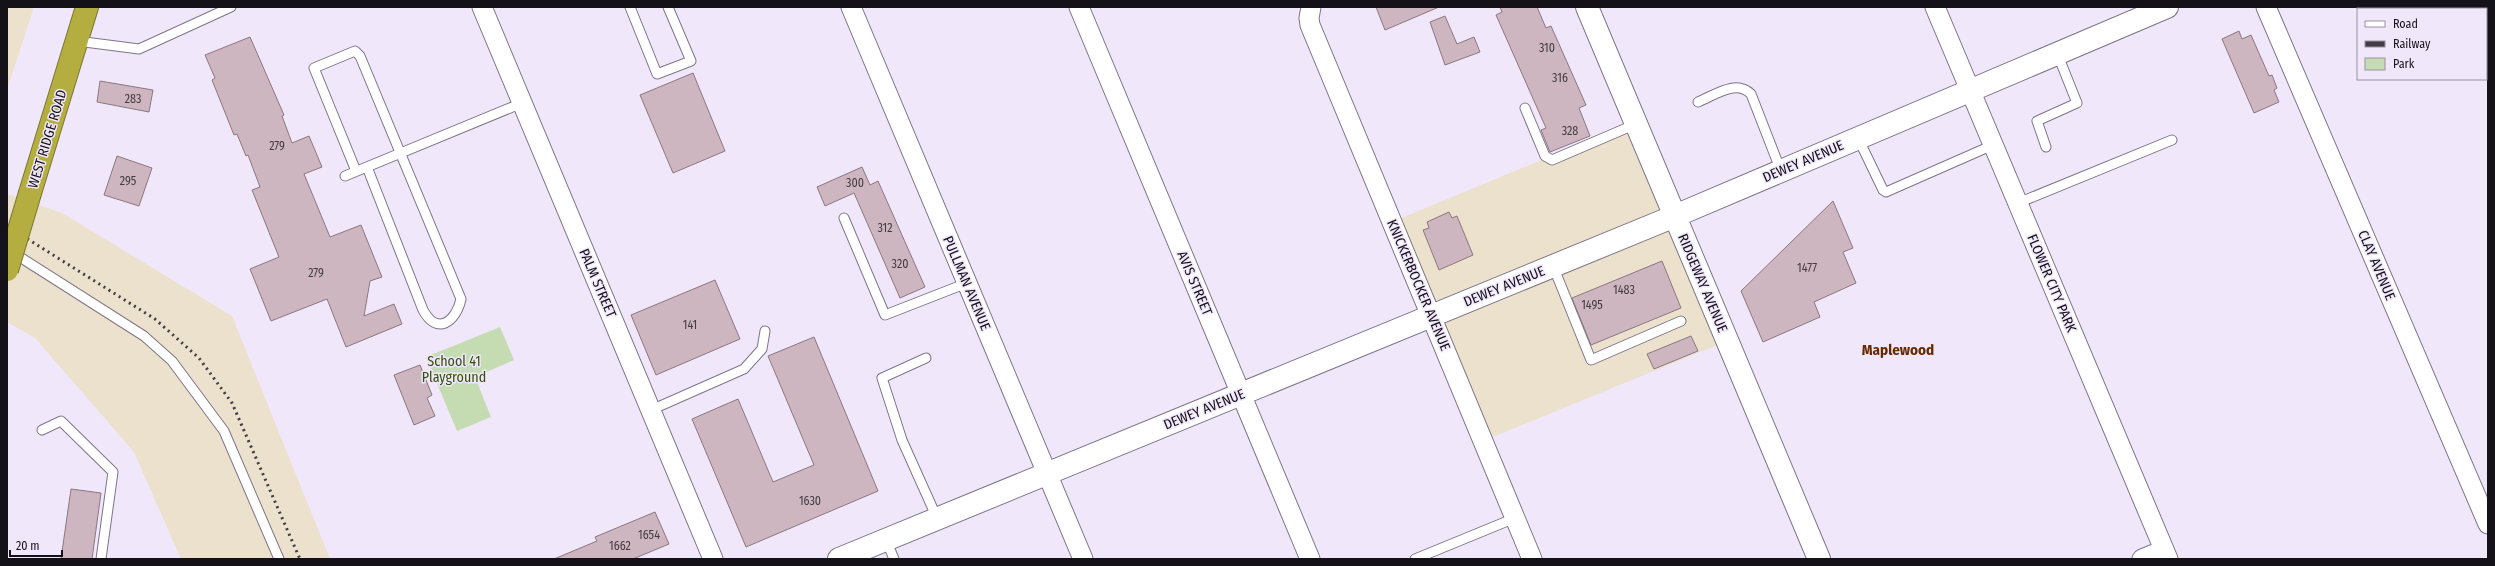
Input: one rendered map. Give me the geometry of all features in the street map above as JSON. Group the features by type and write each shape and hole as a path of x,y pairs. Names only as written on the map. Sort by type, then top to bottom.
{"highway":[{"name":"WEST RIDGE ROAD","path":"7,270 87,7"}],"street":[{"name":"PALM STREET","path":"482,7 713,559"},
{"name":"PULLMAN AVENUE","path":"851,7 1083,559"},
{"name":"AVIS STREET","path":"1078,7 1310,559"},
{"name":"RIDGEWAY AVENUE","path":"1587,7 1819,559"},
{"name":"FLOWER CITY PARK","path":"1935,7 2166,554"},
{"name":"DEWEY AVENUE","path":"839,559 890,549 938,518 1675,216 2167,7"},
{"name":"CLAY AVENUE","path":"2266,7 2488,524"},
{"name":"KNICKERBOCKER AVENUE","path":"1310,9 1310,25 1532,559"},
{"path":"2142,559 2166,554"}],"lane":[{"path":"77,41 139,49 231,7"},
{"path":"630,7 657,74 691,61 668,7"},
{"path":"356,172 314,68 355,50 360,56 461,299 459,310 453,318 446,323 435,324 428,320 422,310 367,167"},
{"path":"2046,147 2037,121 2077,103 2057,54"},
{"path":"1698,102 1737,86 1745,88 1751,94 1781,171"},
{"path":"345,176 522,103"},
{"path":"1525,108 1545,156 1552,160 1636,124"},
{"path":"1858,138 1883,190 1886,192 1993,145"},
{"path":"2018,203 2172,140"},
{"path":"844,218 885,315 967,283"},
{"path":"7,250 144,336 172,361 224,431 279,559"},
{"path":"1552,266 1591,360 1681,321"},
{"path":"651,410 744,369 762,349 765,331"},
{"path":"926,358 882,378 902,440 938,518"},
{"path":"42,430 61,421 112,472 101,559"},
{"path":"1415,559 1515,518"}],"shaded area":[{"path":"7,7 34,7 7,90"},
{"path":"1635,121 1727,341 1483,441 1392,222"},
{"path":"7,194 62,213 232,316 330,559 181,559 134,452 35,338 7,322"}],"green space":[{"name":"School 41 Playground","path":"500,327 514,360 475,377 491,417 457,431 426,357"}],"building":[{"path":"1376,7 1439,7 1385,30"},
{"path":"1500,7 1537,7 1546,28 1551,26 1586,105 1579,108 1590,136 1550,152 1541,130 1546,128 1496,15 1502,12"},
{"path":"1445,16 1457,44 1474,37 1480,52 1445,65 1430,22"},
{"path":"2239,31 2242,39 2251,35 2269,76 2272,75 2277,88 2274,90 2279,102 2254,113 2222,39"},
{"path":"250,37 284,115 282,116 292,143 309,136 322,167 304,174 330,237 361,225 382,277 370,281 364,316 394,304 402,324 346,347 327,299 271,321 250,269 279,257 252,190 260,187 248,155 246,156 237,134 234,135 212,80 215,78 205,55"},
{"path":"693,73 725,151 673,173 640,95"},
{"path":"100,81 153,90 149,112 97,102"},
{"path":"117,156 152,168 139,206 104,195"},
{"path":"862,167 870,185 878,181 925,287 900,298 854,193 825,206 817,187"},
{"path":"1833,201 1853,248 1843,252 1856,283 1814,302 1820,317 1763,342 1741,291"},
{"path":"1449,212 1452,218 1457,216 1473,255 1439,270 1423,230 1429,228 1427,222"},
{"path":"1662,261 1681,308 1591,345 1572,298"},
{"path":"715,280 740,339 656,375 631,315"},
{"path":"1691,336 1698,351 1654,369 1647,354"},
{"path":"814,337 878,491 746,547 692,419 738,399 773,482 814,465 768,356"},
{"path":"420,365 432,395 427,398 435,416 414,425 394,375"},
{"path":"71,489 101,493 92,559 61,559"},
{"path":"655,512 669,544 633,559 554,559 597,541 595,537"}],"railway":[{"path":"7,226 155,319 199,358 232,403 300,559"}],"district":[{"name":"Maplewood","path":"1898,350"}]}
